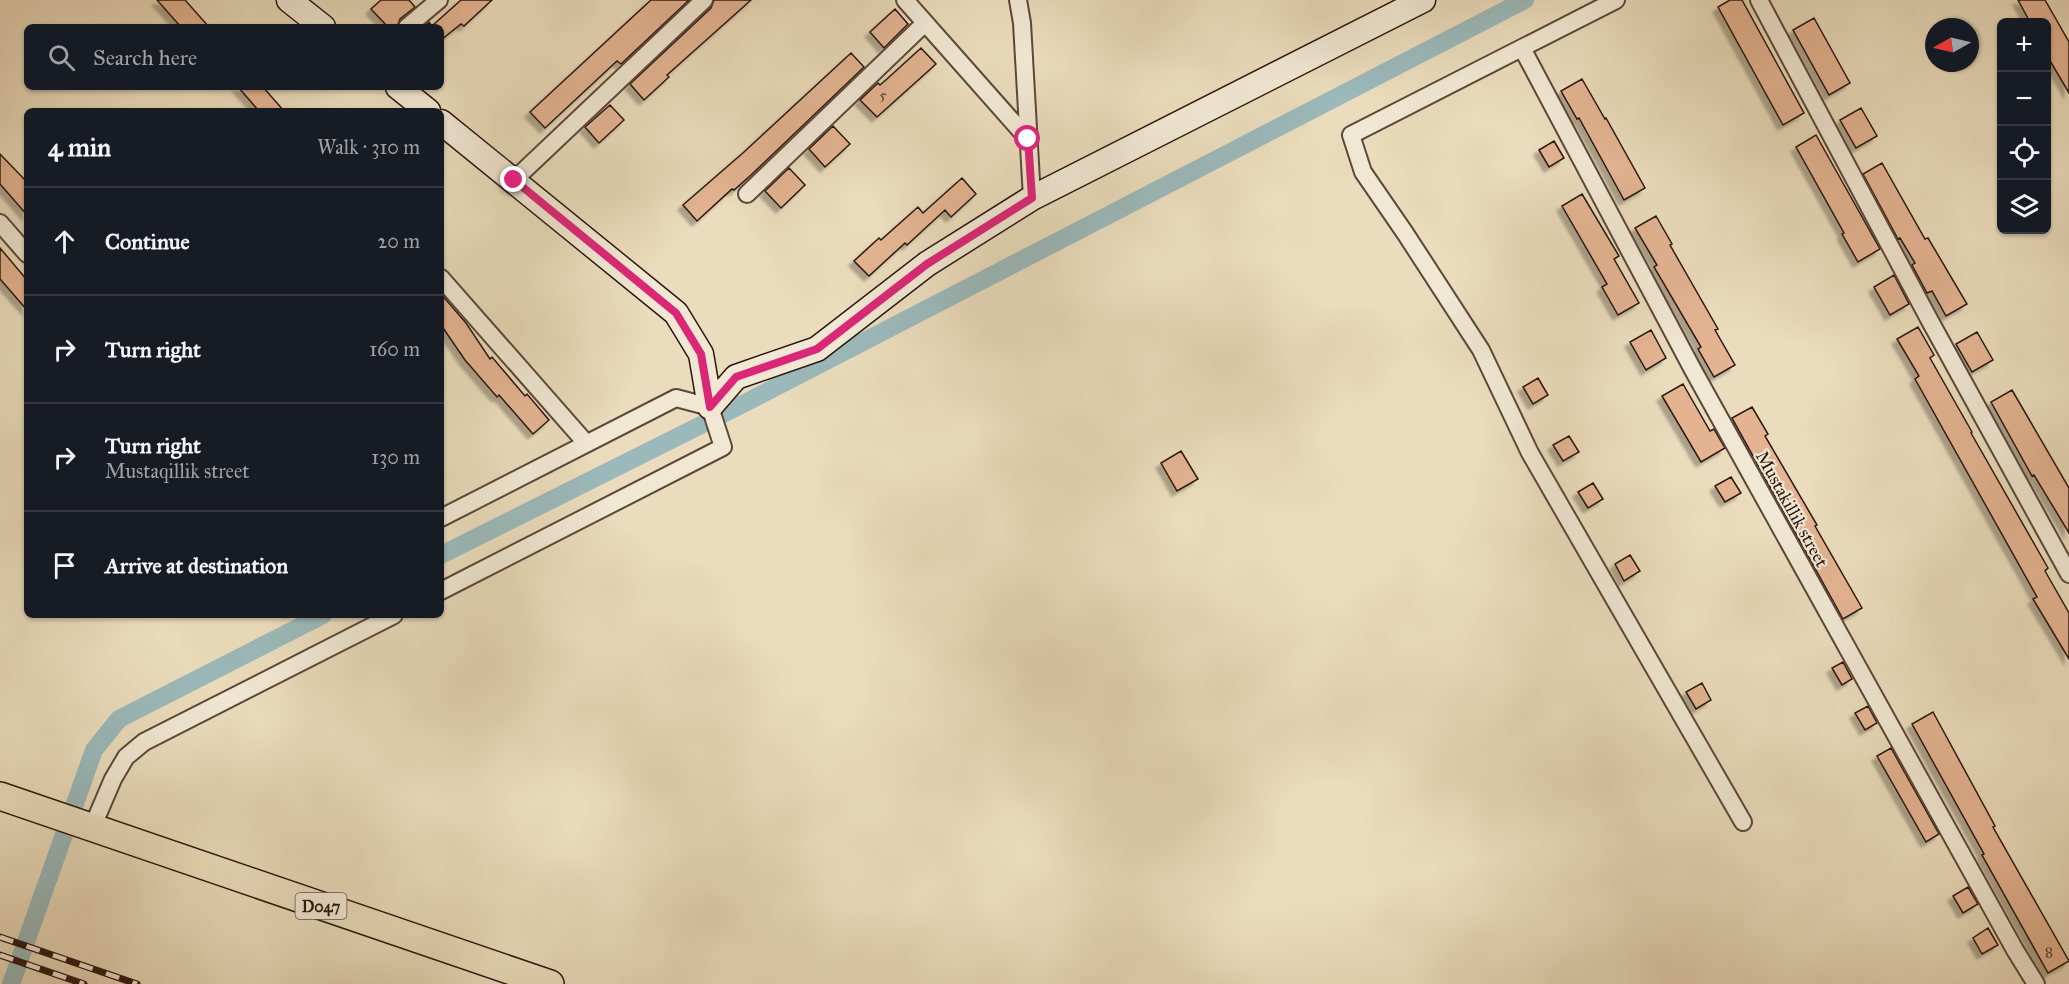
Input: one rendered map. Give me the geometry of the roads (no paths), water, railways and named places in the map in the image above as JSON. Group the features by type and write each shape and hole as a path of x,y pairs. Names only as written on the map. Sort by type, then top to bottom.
{"main road":[{"name":"D047","path":"0,796 550,984"}],"street":[{"path":"289,0 319,24"},
{"path":"411,24 439,0"},
{"path":"514,180 704,0"},
{"path":"905,0 1028,139"},
{"path":"1018,0 1022,23 1032,198"},
{"path":"710,407 736,377 817,349 927,264 1032,198 1423,0"},
{"path":"1616,0 1351,135 1363,172 1481,350 1530,453 1743,822"},
{"path":"1760,0 1930,321 2069,574"},
{"path":"747,194 926,23"},
{"name":"Mustakillik street","path":"1522,48 1699,380 2009,940 2036,984"},
{"path":"402,90 424,108"},
{"path":"444,124 676,313 701,354 710,407 723,447 444,589"},
{"path":"0,223 24,251"},
{"path":"444,281 586,443"},
{"path":"444,516 676,398 710,407"},
{"path":"92,828 121,765 144,742 388,618"}],"waterway":[{"path":"444,554 735,408 1525,0"},
{"path":"11,984 94,750 119,719 317,618"}],"railway":[{"path":"0,937 137,984"},
{"path":"0,955 84,984"}]}
